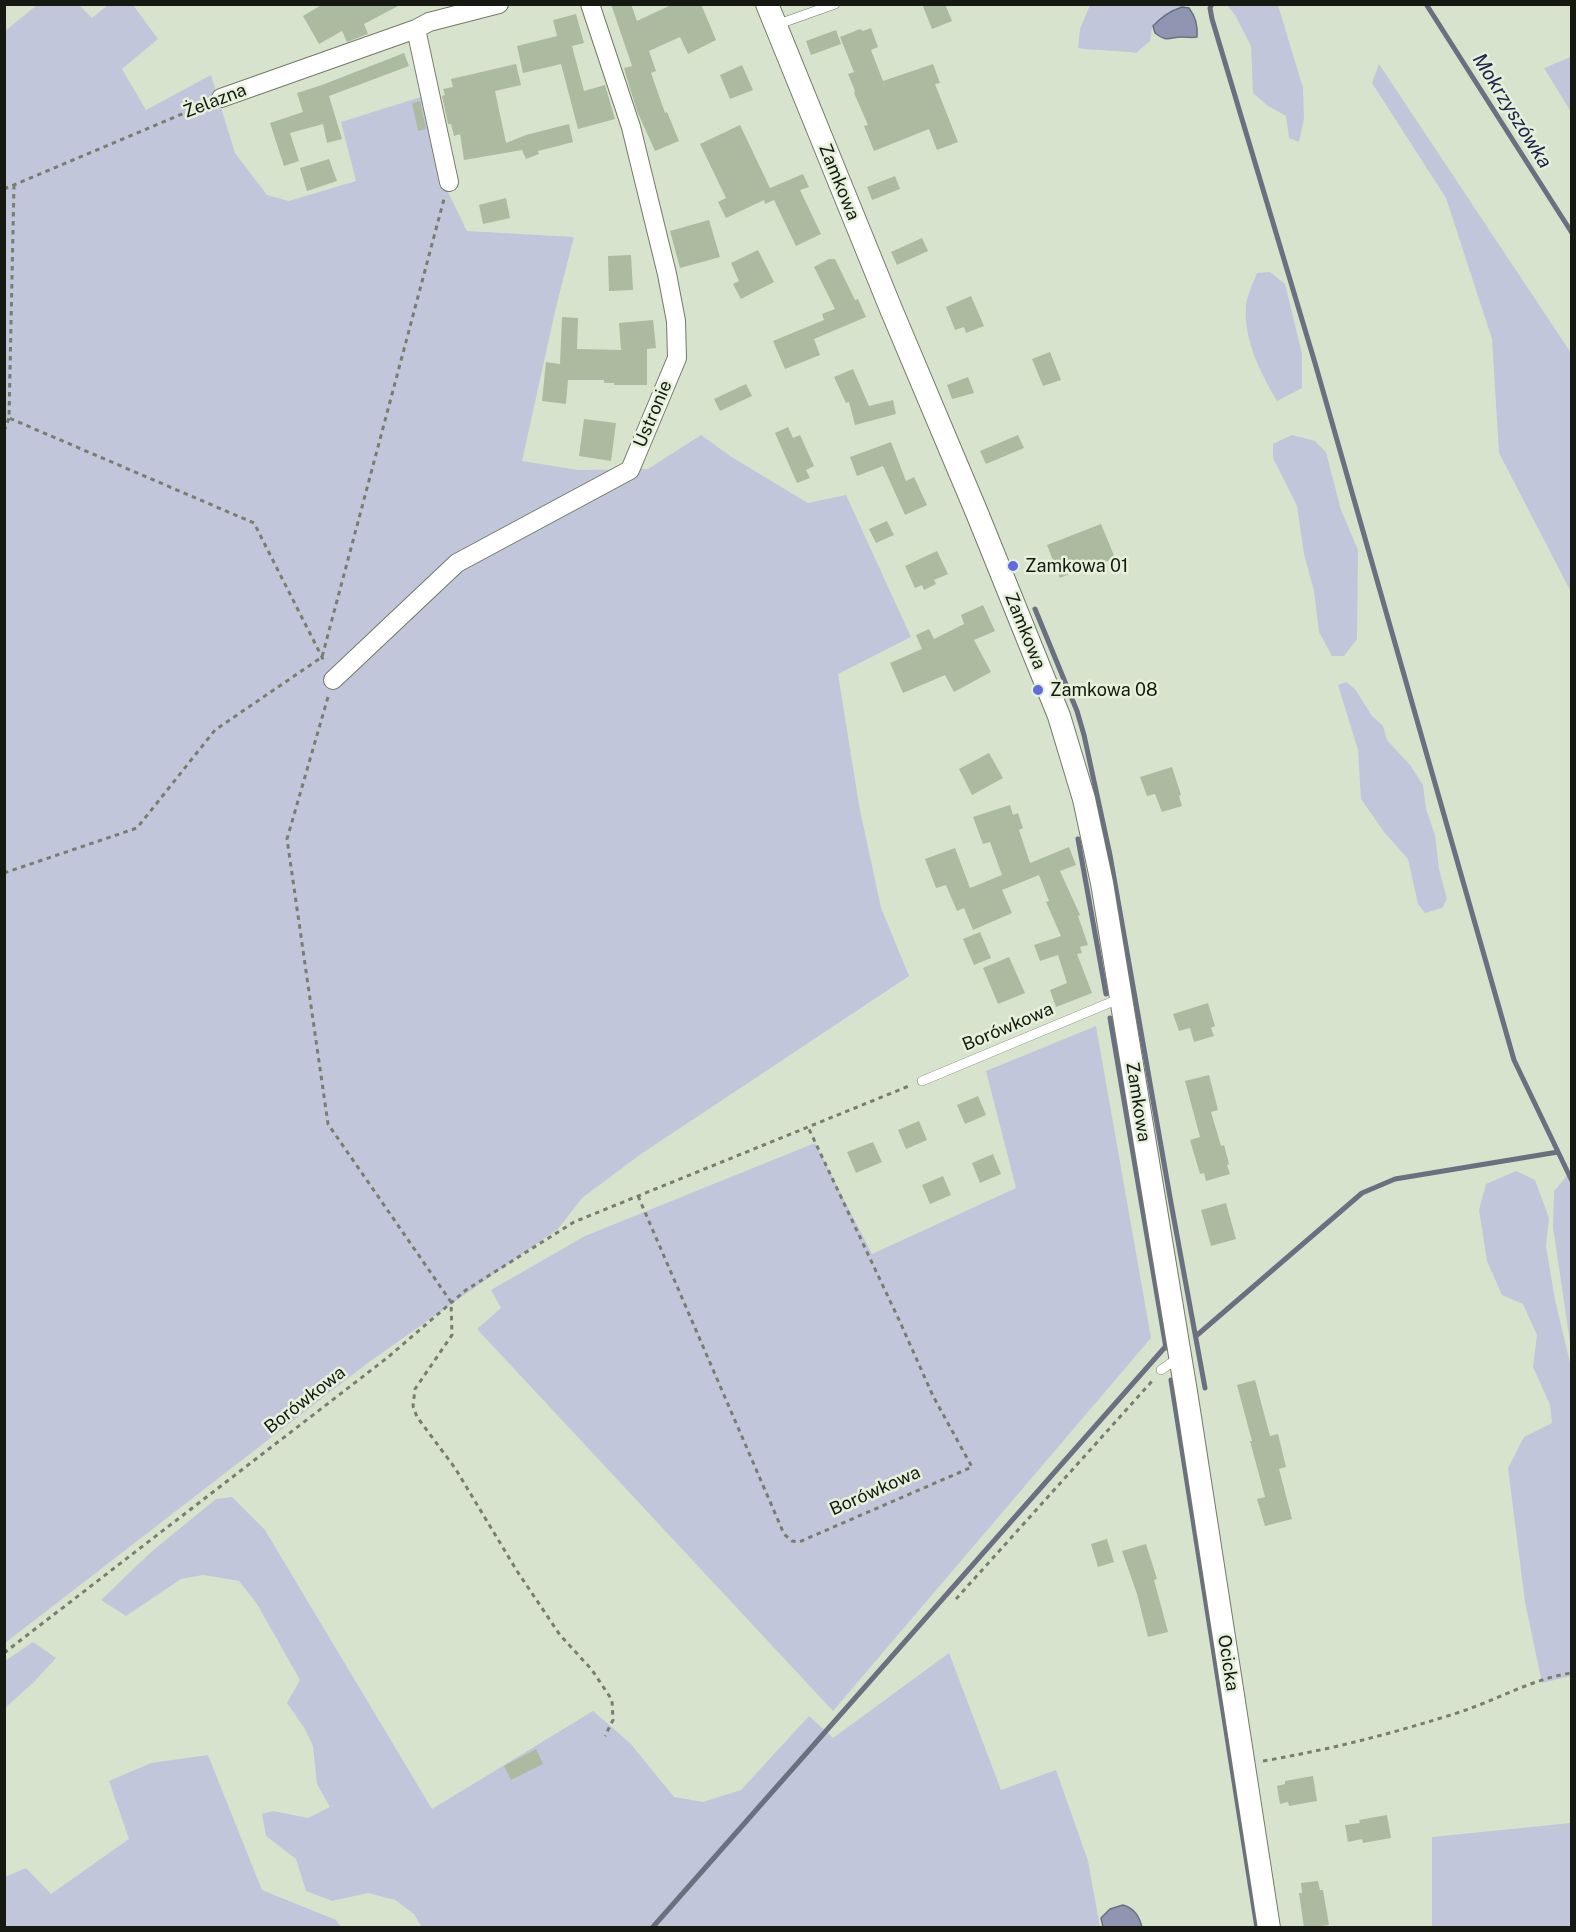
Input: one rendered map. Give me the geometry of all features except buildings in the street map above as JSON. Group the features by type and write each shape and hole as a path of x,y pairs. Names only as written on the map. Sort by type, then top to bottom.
{"street":[{"name":"Żelazna","path":"221,98 425,19 499,4"},
{"name":"Ustronie","path":"333,680 457,563 630,470 677,358 676,321 667,274 634,138 590,4"},
{"name":"Zamkowa","path":"771,15 1059,716 1084,799 1100,872 1121,998 1171,1366 1187,1398"},
{"path":"425,19 449,182"},
{"name":"Ocicka","path":"1187,1398 1269,1928"}],"lane":[{"path":"771,15 835,4"},
{"name":"Borówkowa","path":"922,1081 1121,998"}],"path":[{"name":"Żelazna","path":"4,189 221,98"},
{"path":"4,873 137,828 216,730 322,657 449,182"},
{"path":"4,432 9,418 14,185"},
{"path":"9,418 254,523 333,680 287,839 328,1124 451,1302 452,1335 415,1389 413,1406 417,1417 455,1468 517,1570 560,1635 592,1670 612,1700 613,1720 605,1736"},
{"name":"Borówkowa","path":"4,1653 387,1358 466,1290 574,1222 922,1081"},
{"name":"Borówkowa","path":"638,1196 784,1534 792,1542 799,1542 972,1467 933,1396 808,1127"},
{"path":"956,1599 1171,1366"},
{"path":"1243,1764 1322,1751 1404,1730 1485,1703 1556,1675 1572,1673"}],"shaded area":[{"path":"37,5 79,5 92,18 108,5 133,5 158,39 122,69 146,110 211,75 235,153 267,195 289,201 356,181 341,122 424,96 445,186 467,231 574,237 522,461 578,470 648,469 701,435 730,456 808,503 846,495 911,637 838,674 859,805 881,908 909,976 641,1154 582,1198 558,1229 369,1362 5,1643 5,31"},
{"path":"1090,5 1182,5 1182,7 1170,12 1155,23 1150,41 1136,53 1078,48 1080,29"},
{"path":"1227,5 1278,5 1303,88 1304,119 1299,142 1289,138 1286,116 1268,106 1253,93 1251,46 1235,15"},
{"path":"1182,7 1189,8 1193,15 1197,25 1197,37 1166,39 1155,33 1153,26 1156,23 1170,12"},
{"path":"1571,57 1571,112 1544,68"},
{"path":"1379,64 1571,353 1571,592 1499,453 1492,339 1446,198 1372,83"},
{"path":"1270,272 1285,284 1302,354 1302,388 1277,401 1254,355 1246,317 1247,300 1257,273"},
{"path":"1292,435 1315,441 1326,452 1341,510 1358,550 1357,639 1344,656 1332,656 1319,632 1314,591 1304,554 1297,506 1273,458 1273,444"},
{"path":"1346,682 1355,689 1372,716 1383,726 1387,740 1410,765 1423,785 1426,809 1435,835 1439,869 1447,899 1442,908 1425,913 1418,904 1408,859 1384,832 1361,799 1358,750 1338,685"},
{"path":"1096,1026 1151,1338 833,1711 477,1329 501,1308 491,1290 585,1236 815,1143 872,1254 1016,1188 986,1071"},
{"path":"1516,1171 1535,1180 1549,1218 1546,1246 1555,1300 1571,1367 1571,1676 1542,1683 1525,1602 1508,1468 1524,1437 1552,1423 1550,1405 1533,1367 1537,1335 1523,1304 1502,1295 1487,1261 1479,1210 1486,1184"},
{"path":"1571,1171 1571,1349 1553,1227 1554,1191"},
{"path":"232,1497 265,1530 432,1809 593,1711 630,1743 674,1797 703,1802 741,1790 809,1716 833,1738 949,1653 1001,1790 1056,1770 1088,1861 1100,1927 422,1928 414,1914 395,1900 368,1893 332,1901 306,1891 296,1859 266,1836 262,1814 273,1811 308,1818 330,1807 317,1784 313,1746 305,1729 287,1703 300,1680 257,1604 239,1581 203,1575 181,1579 126,1616 101,1600 151,1552 216,1499"},
{"path":"33,1642 56,1658 5,1708 5,1661"},
{"path":"208,1755 262,1890 336,1920 341,1927 5,1927 5,1877 26,1868 51,1894 129,1839 109,1781 151,1763"},
{"path":"1571,1823 1571,1927 1432,1927 1432,1837"},
{"path":"1123,1905 1136,1913 1142,1927 1103,1927 1101,1918 1110,1909"}],"waterway":[{"path":"1212,4 1210,8 1212,19 1315,363 1514,1060 1572,1181"},
{"name":"Mokrzyszówka","path":"1426,4 1572,233"},
{"path":"1035,609 1077,711 1084,735 1110,855 1205,1388"},
{"path":"1078,839 1106,994"},
{"path":"1110,1018 1166,1348"},
{"path":"1196,1336 1362,1193 1395,1179 1558,1152"},
{"path":"652,1928 1166,1346"},
{"path":"1171,1380 1257,1928"}],"place":[{"name":"Zamkowa 01","path":"1013,566"},
{"name":"Zamkowa 08","path":"1038,690"}]}
